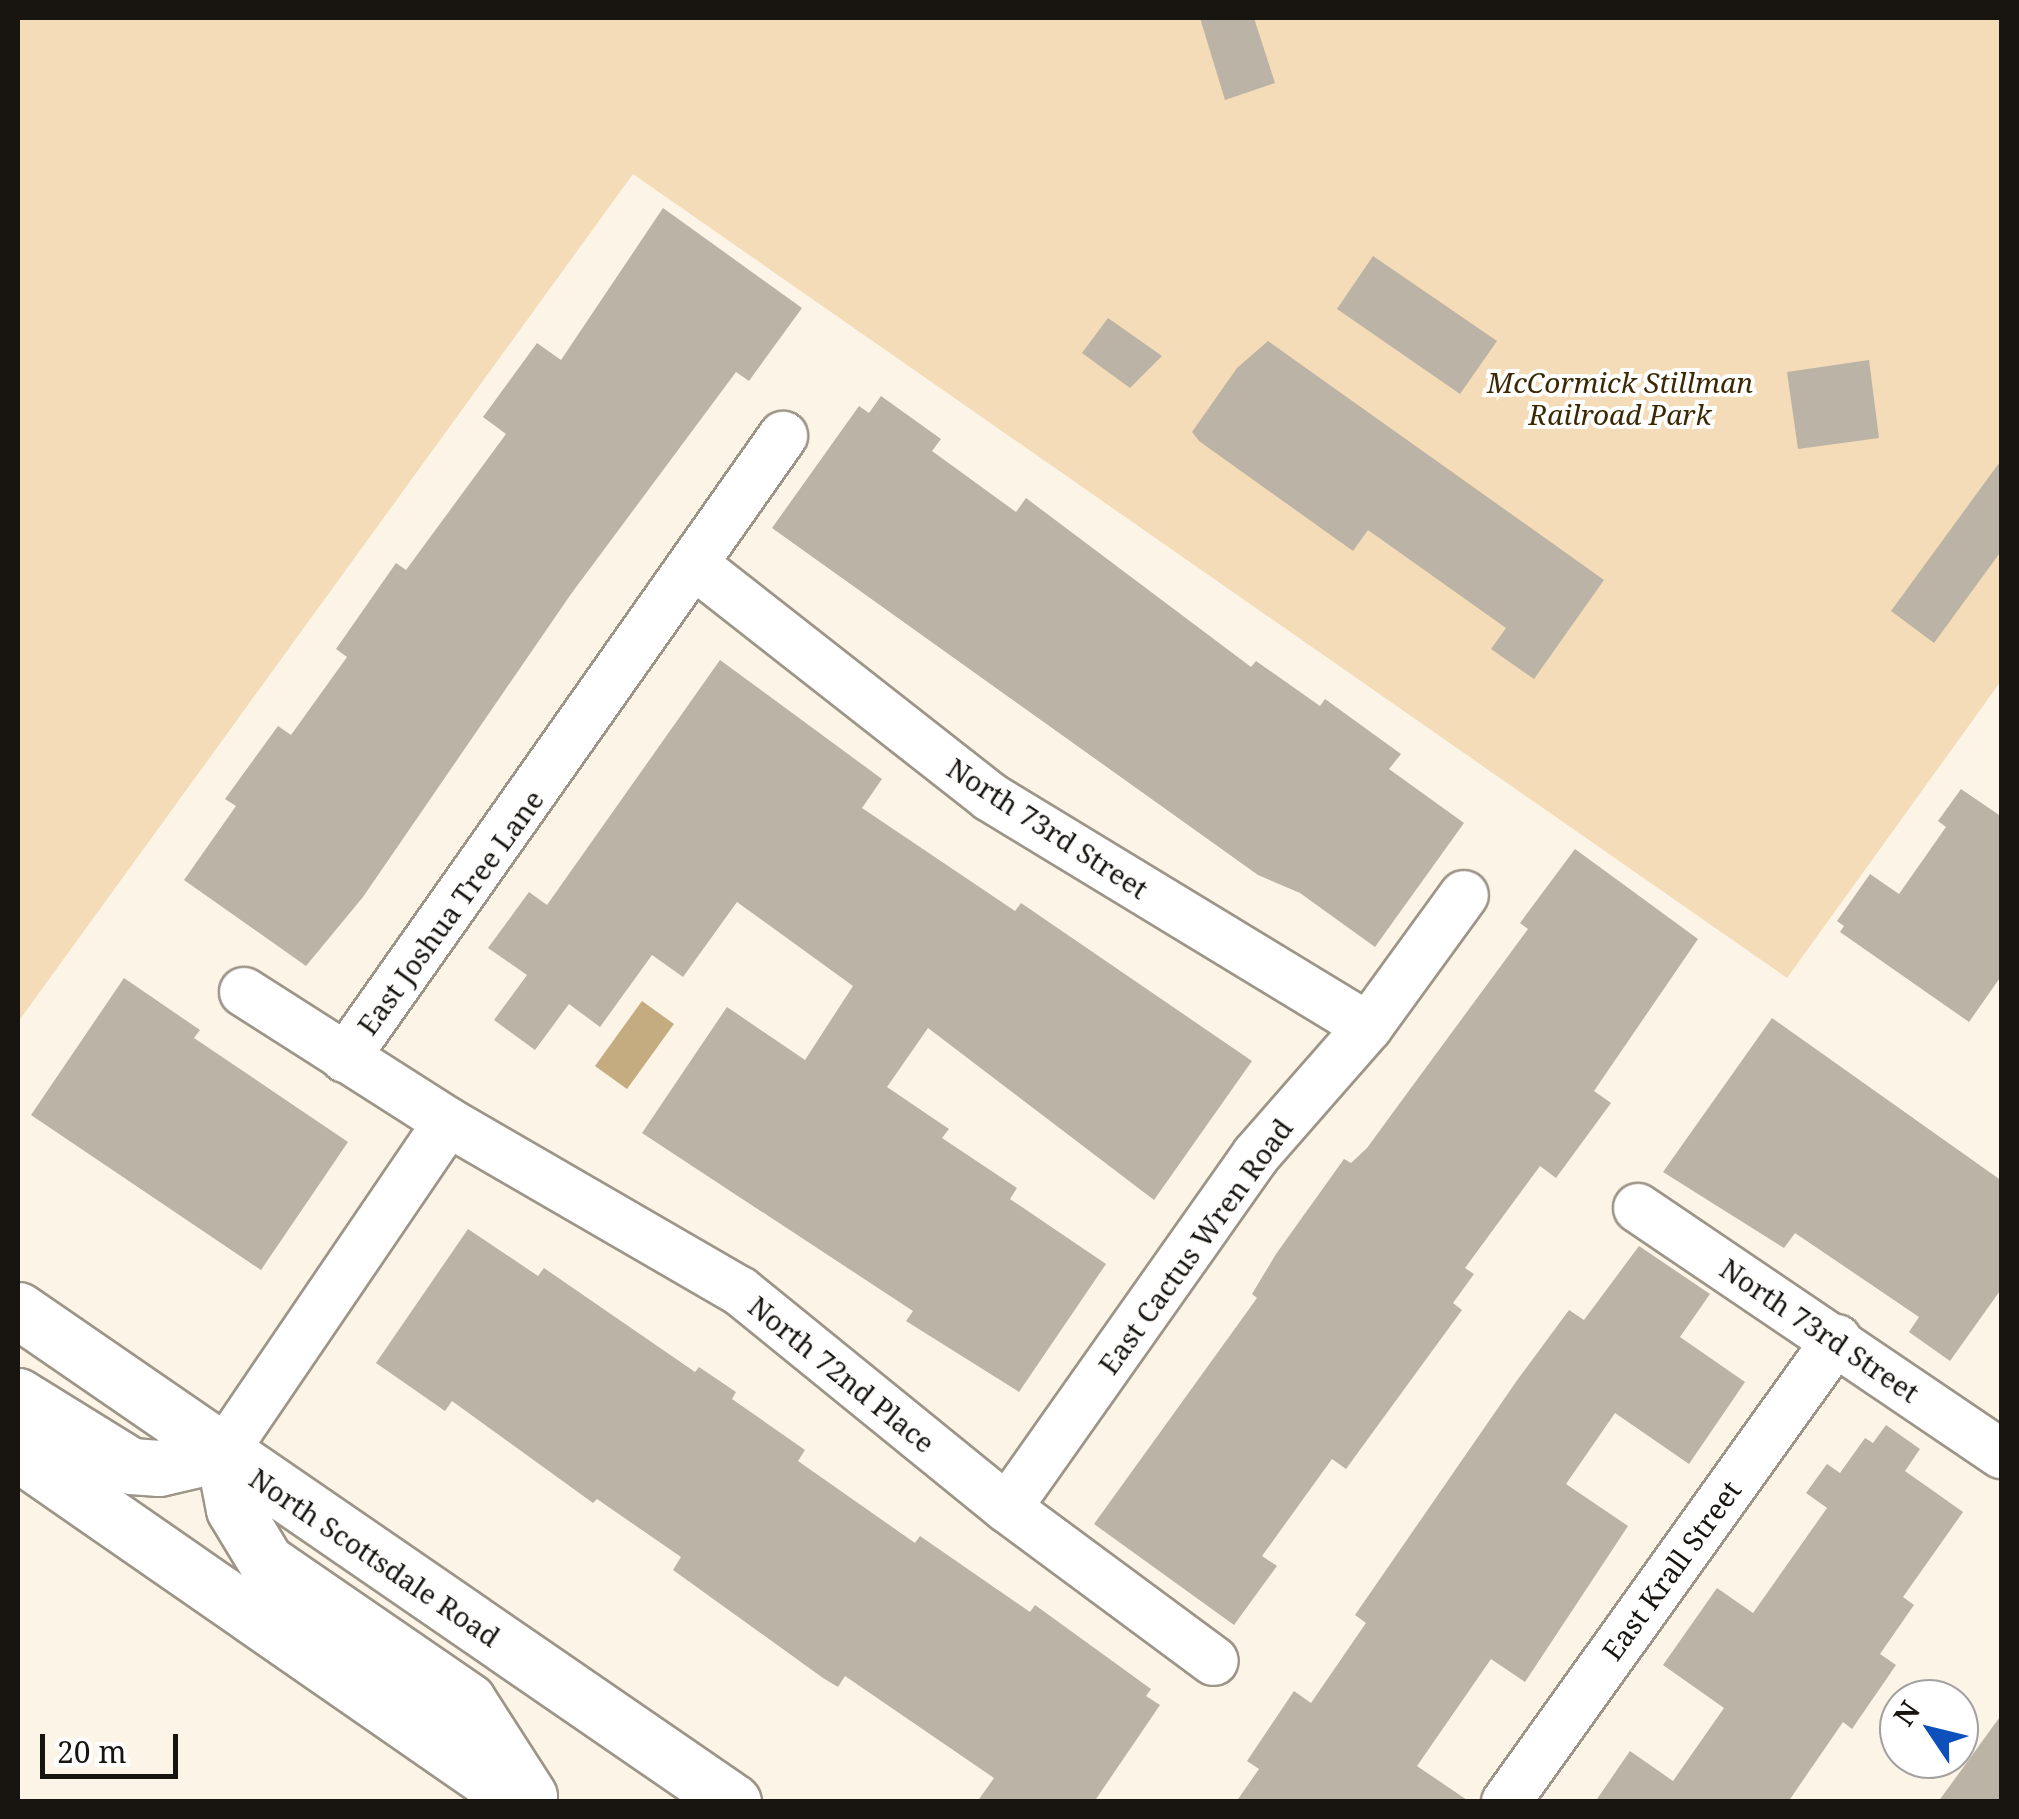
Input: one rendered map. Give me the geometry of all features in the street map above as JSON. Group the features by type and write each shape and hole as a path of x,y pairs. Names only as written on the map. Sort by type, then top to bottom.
{"main road":[{"name":"North Scottsdale Road","path":"18,1310 734,1802"},
{"path":"18,1396 109,1458 131,1466 160,1468 224,1453 234,1509 266,1562 468,1701 533,1802"},
{"path":"18,1453 521,1802"}],"street":[{"name":"East Joshua Tree Lane","path":"448,1122 346,1058 697,567 783,436"},
{"name":"North 73rd Street","path":"697,567 990,797 1368,1027"},
{"name":"East Cactus Wren Road","path":"1007,1508 1245,1170 1368,1027 1464,895"},
{"path":"244,992 346,1058"},
{"path":"224,1453 448,1122"},
{"name":"North 72nd Place","path":"448,1122 740,1291 1007,1508 1214,1661"},
{"name":"North 73rd Street","path":"1638,1208 2002,1454"},
{"name":"East Krall Street","path":"1506,1802 1837,1340"}],"green space":[{"name":"McCormick Stillman Railroad Park","path":"18,18 2001,18 2001,681 1787,978 633,174 18,1022"}],"shaded area":[{"path":"642,1001 674,1024 627,1089 595,1066"}],"building":[{"path":"1200,18 1254,18 1275,83 1225,100"},
{"path":"663,208 802,308 749,381 736,372 571,594 363,897 306,966 184,880 236,806 225,799 278,726 291,735 347,657 336,649 396,563 406,570 506,434 483,417 537,343 561,360"},
{"path":"1373,256 1497,341 1460,394 1337,309"},
{"path":"1108,318 1162,356 1130,388 1082,353"},
{"path":"1268,341 1604,580 1534,679 1491,649 1506,628 1368,530 1353,551 1199,441 1192,432 1237,368"},
{"path":"1869,360 1879,438 1798,449 1787,372"},
{"path":"881,396 941,439 932,451 1016,512 1026,498 1251,667 1256,661 1320,706 1325,699 1401,754 1389,769 1464,823 1375,947 1300,893 1258,875 772,528 859,406 869,413"},
{"path":"2002,459 2002,550 1934,643 1891,611"},
{"path":"720,660 882,779 862,808 1015,911 1021,903 1252,1061 1154,1200 928,1028 887,1087 949,1129 942,1138 1017,1188 1010,1199 1106,1264 1019,1392 906,1321 913,1311 642,1133 727,1007 805,1060 853,986 737,902 683,977 652,955 600,1027 569,1004 535,1050 494,1020 527,975 488,948 529,892 547,905"},
{"path":"1961,789 2002,817 2002,975 1969,1022 1840,932 1844,926 1837,921 1870,874 1899,894 1946,827 1938,821"},
{"path":"1575,849 1698,939 1594,1091 1611,1103 1556,1178 1540,1166 1465,1268 1474,1274 1453,1303 1462,1310 1346,1469 1332,1459 1262,1556 1277,1566 1234,1625 1094,1524 1257,1298 1252,1294 1276,1254 1344,1159 1351,1163 1367,1148 1528,929 1520,923"},
{"path":"124,978 200,1030 194,1038 348,1142 261,1270 31,1115"},
{"path":"1772,1018 2002,1181 2002,1288 1950,1361 1909,1332 1919,1317 1795,1233 1784,1248 1663,1172"},
{"path":"468,1229 538,1276 544,1268 695,1372 699,1367 736,1392 732,1399 805,1450 798,1461 915,1543 920,1536 1030,1612 1035,1605 1151,1689 1146,1696 1160,1705 1094,1802 977,1802 994,1778 845,1676 838,1687 823,1678 673,1570 681,1557 597,1499 593,1503 452,1401 445,1411 376,1363"},
{"path":"1639,1246 1710,1294 1680,1337 1745,1382 1689,1464 1615,1413 1566,1484 1628,1526 1525,1682 1491,1659 1417,1766 1470,1802 1236,1802 1259,1769 1247,1761 1294,1691 1311,1703 1366,1623 1355,1615 1518,1379 1569,1310 1584,1320"},
{"path":"1886,1425 1920,1449 1905,1471 1963,1512 1903,1597 1914,1605 1880,1654 1896,1665 1886,1679 1879,1679 1879,1690 1852,1729 1843,1722 1788,1802 1595,1802 1630,1751 1673,1781 1724,1708 1663,1665 1717,1588 1753,1613 1827,1508 1806,1493 1827,1464 1840,1473 1865,1438 1873,1443"},
{"path":"2002,1714 2002,1802 1938,1802 1955,1779 1979,1779 1979,1746"}]}
